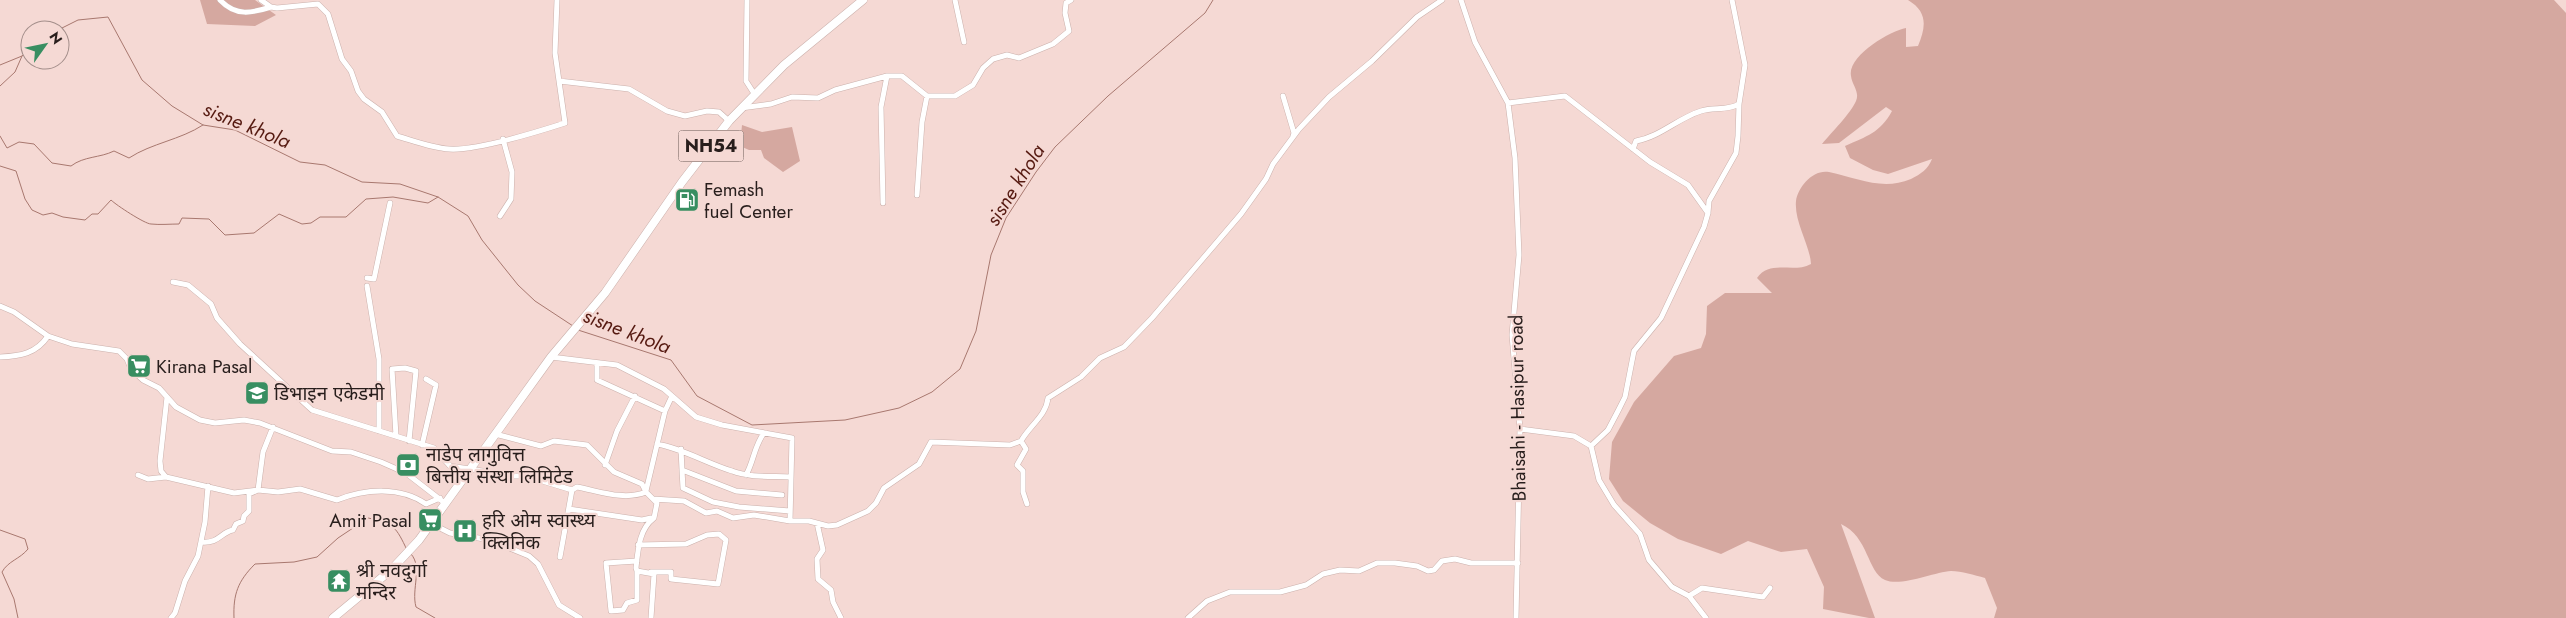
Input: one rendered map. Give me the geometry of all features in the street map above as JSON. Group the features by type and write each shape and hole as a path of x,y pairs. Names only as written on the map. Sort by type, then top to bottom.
{"main road":[{"name":"NH54","path":"333,618 391,570 432,524 443,501 471,468 551,357 605,293 682,182 741,108 784,65 863,0"}],"street":[{"path":"220,0 226,6 249,14 271,7 318,4 328,14 342,59 351,71 358,91 364,99 386,117 397,136 451,149 503,140 566,123 558,81 556,53 557,0"},
{"path":"261,0 271,7"},
{"path":"747,0 746,81 755,95"},
{"path":"955,0 964,42"},
{"path":"741,108 771,104 792,97 818,98 835,90 887,76 902,76 927,96 955,96 973,85 983,68 993,59 1006,55 1019,58 1054,44 1069,31 1066,3 1071,0"},
{"path":"653,499 684,501 706,513 717,511 733,518 754,515 828,526 837,525 868,511 876,503 884,488 920,464 931,442 1010,445 1021,440 1027,429 1045,412 1048,398 1080,377 1100,358 1124,347 1166,304 1241,214 1292,137 1333,93 1372,61 1417,17 1442,0"},
{"name":"Bhaisahi - Hasipur road","path":"1461,0 1475,42 1508,103 1516,165 1519,255 1512,335 1520,429 1516,618"},
{"path":"1591,446 1608,430 1620,409 1625,397 1634,351 1660,318 1708,213 1709,201 1736,153 1739,104 1745,65 1732,0"},
{"path":"884,203 881,107 887,76"},
{"path":"558,81 629,89 667,111 685,116 707,111 719,112 729,122"},
{"path":"917,195 922,122 927,96"},
{"path":"1283,96 1294,133 1292,137"},
{"path":"1508,103 1565,96 1650,162 1688,185 1708,213"},
{"path":"1633,149 1636,141 1673,126 1703,110 1731,109 1739,104"},
{"path":"500,216 510,199 512,172 503,140"},
{"path":"367,278 374,279 390,203"},
{"path":"173,282 188,285 211,304 217,318 240,344 312,410 434,448 450,466 471,468 502,475 526,476 572,490 577,487 591,492 629,497 646,492"},
{"path":"367,286 379,359 379,431"},
{"path":"0,306 14,312 48,336 72,344 119,351 127,359 131,369 144,380 159,388 176,407 200,420 215,423 244,420 274,427 332,451 352,452 406,473 443,501"},
{"path":"0,357 30,353 42,344 48,336"},
{"path":"551,357 617,365 646,378 672,396 696,417 708,422 792,438 790,521"},
{"path":"597,363 597,380 665,411"},
{"path":"396,436 392,370 405,368 416,371 410,441"},
{"path":"422,445 436,385 426,379"},
{"path":"605,465 617,431 635,396"},
{"path":"646,492 665,411 672,396"},
{"path":"166,477 161,471 160,461 167,397"},
{"path":"258,490 263,452 274,427"},
{"path":"1520,429 1574,436 1591,446 1599,480 1614,505 1640,534 1649,560 1672,588 1689,596 1706,618"},
{"path":"746,474 752,464 759,440 764,433"},
{"path":"495,434 541,446 554,441 587,445 614,472 642,484 646,492 657,503 654,518 646,523 638,545 637,600 627,603 623,610 611,611 606,563 637,561"},
{"path":"1021,440 1026,449 1017,465 1023,471 1023,492 1027,504"},
{"path":"657,444 681,449 733,472 790,477"},
{"path":"681,449 683,488 713,502 739,507 790,511"},
{"path":"682,470 736,491 782,495"},
{"path":"138,475 148,479 166,477 180,482 208,486 234,493 258,490 278,492 300,489 337,500 353,493 407,493 426,504 443,501"},
{"path":"171,618 175,613 185,581 198,556 208,486"},
{"path":"201,542 209,543 219,539 228,531 233,530 236,524 243,522 244,516 249,511 249,494 258,490"},
{"path":"560,557 572,490"},
{"path":"569,509 642,520 654,518"},
{"path":"817,523 822,550 817,559 818,579 831,590 833,602 841,618"},
{"path":"432,524 450,533 490,540 529,556 538,564 559,605 580,618"},
{"path":"638,545 686,544 707,535 719,534 726,540 718,584 671,579 672,572 638,571"},
{"path":"1188,618 1207,601 1230,592 1280,592 1306,585 1323,574 1340,570 1359,572 1377,563 1417,566 1428,571 1434,570 1442,561 1454,559 1471,563 1518,563"},
{"path":"651,572 654,574 655,579 651,618"},
{"path":"1689,596 1702,588 1763,597 1770,588"}],"shaded area":[{"path":"200,0 255,0 276,15 255,26 207,24"},
{"path":"1908,0 2554,0 2566,13 2566,618 1994,618 1997,608 1985,578 1964,572 1951,571 1900,582 1885,580 1874,570 1857,537 1841,524 1875,618 1869,618 1823,609 1824,587 1807,549 1781,552 1748,541 1721,554 1678,539 1650,523 1623,501 1609,479 1612,442 1634,402 1674,356 1701,348 1706,334 1707,306 1725,293 1772,293 1757,278 1763,272 1775,268 1797,268 1811,264 1796,209 1797,196 1807,180 1817,173 1829,172 1880,184 1890,184 1911,179 1930,163 1932,159 1888,174 1873,170 1850,158 1845,146 1878,129 1892,111 1886,107 1839,143 1822,144 1856,101 1857,95 1851,76 1852,68 1862,53 1881,39 1906,28 1906,47 1918,46 1923,32 1924,20 1919,10"},
{"path":"742,125 762,132 792,127 800,161 783,172 764,158 761,150 749,150 740,146"}],"waterway":[{"name":"sisne khola","path":"578,330 671,360 697,396 752,425 845,420 899,408 932,392 960,369 976,331 991,255 1006,218 1036,172 1055,147 1108,96 1205,13 1213,0"},
{"name":"sisne khola","path":"70,24 78,20 108,17 142,80 172,106 203,125 235,130 300,162 325,165 362,182 400,184 438,197 468,216 482,240 518,285 535,301 573,326"},
{"name":"sisne khola","path":"0,65 20,57"},
{"path":"0,86 15,72 20,61"},
{"path":"0,136 7,148 19,142 34,144 52,163 71,166 81,160 114,151 129,158 203,125"},
{"path":"0,166 16,171 25,199 32,210 43,215 52,213 63,217 85,220 92,214 98,214 111,200 131,214 151,224 179,224 182,218 209,219 225,235 254,233 279,214 302,224 311,223 320,217 346,217 366,199 393,197 428,203 438,197"},
{"path":"234,618 234,602 238,588 244,576 255,564 294,562 317,557 338,538 368,518 384,522 393,527 407,550"},
{"path":"0,530 25,539 28,549 7,565 2,572 14,599 18,618"},
{"path":"411,554 417,572 416,607 435,618"}],"place":[{"name":"Femash fuel Center","path":"687,200"},
{"name":"Kirana Pasal","path":"139,366"},
{"name":"डिभाइन एकेडमी","path":"257,393"},
{"name":"नाडेप लागुवित्त बित्तीय संस्था लिमिटेड","path":"408,465"},
{"name":"Amit Pasal","path":"430,520"},
{"name":"हरि ओम स्वास्थ्य क्लिनिक","path":"465,531"},
{"name":"श्री नवदुर्गा मन्दिर","path":"339,581"}]}
